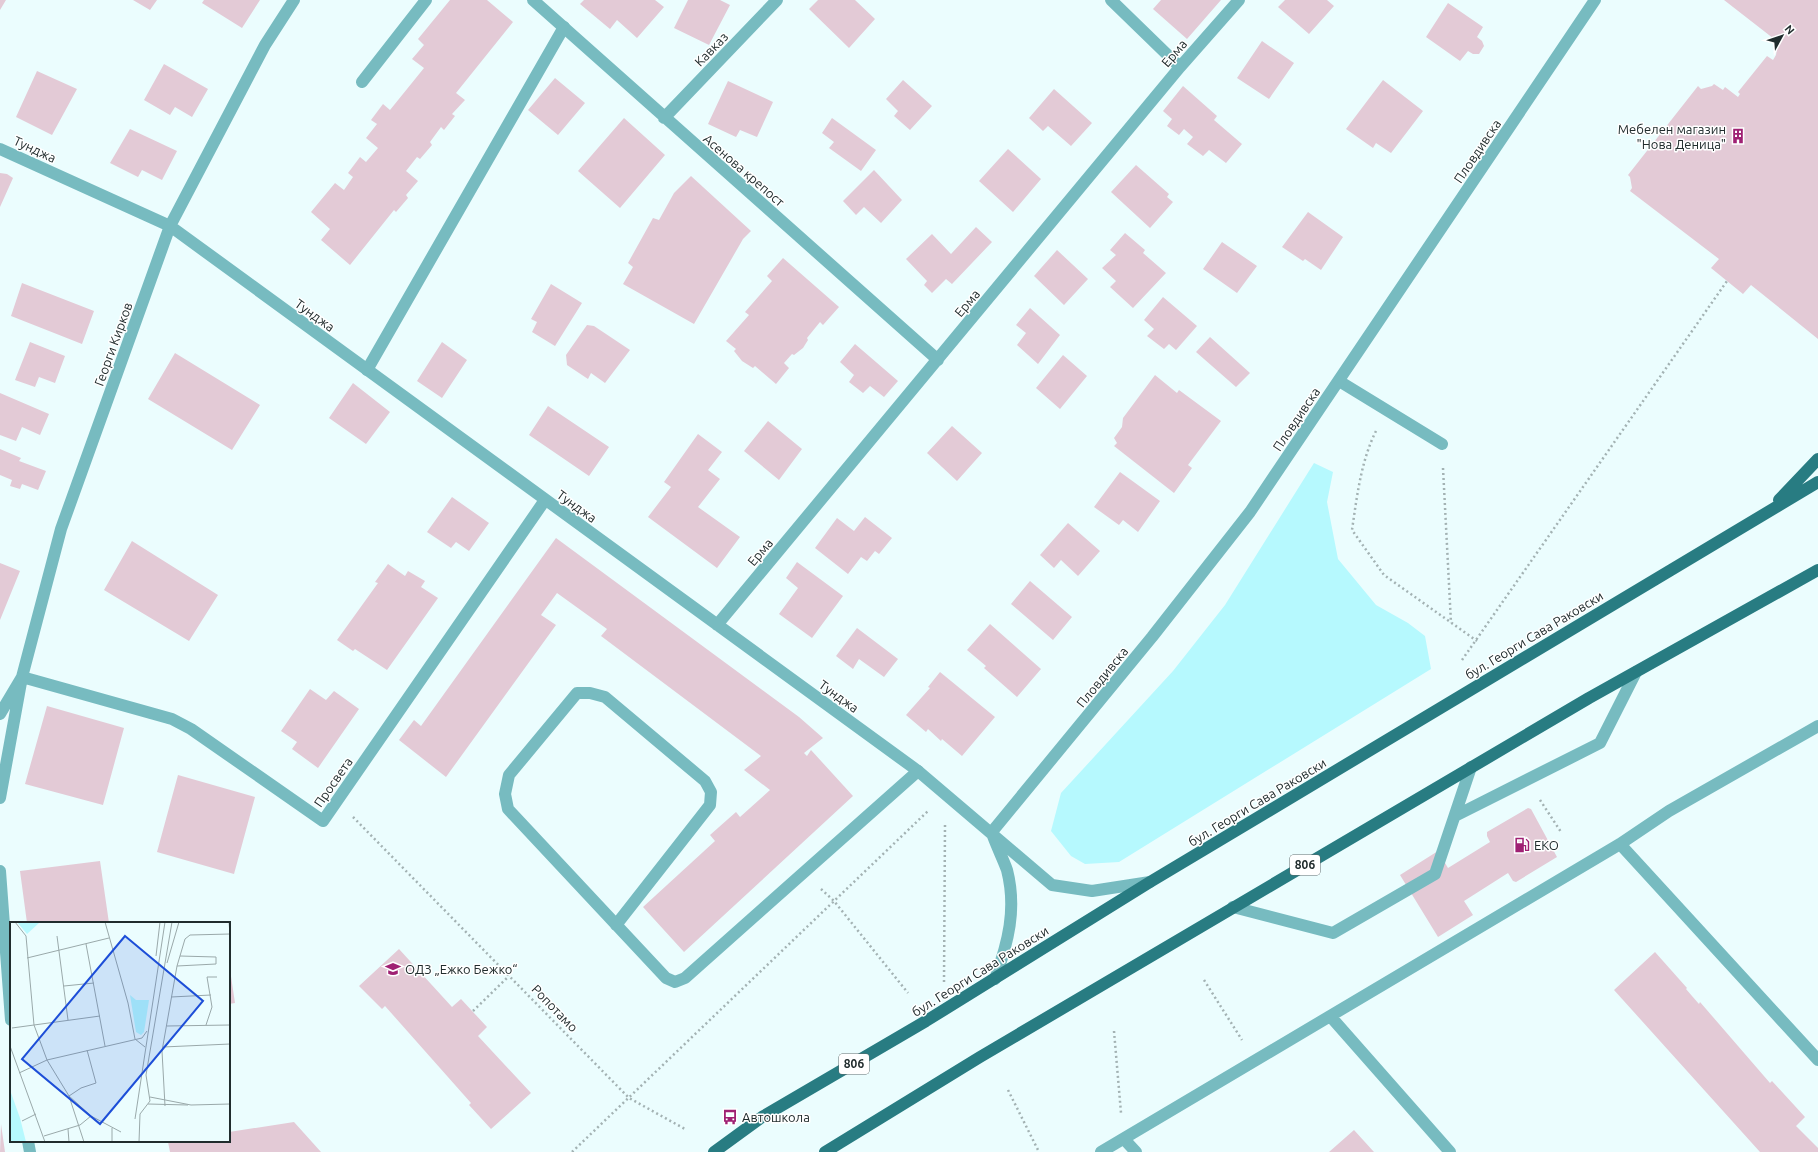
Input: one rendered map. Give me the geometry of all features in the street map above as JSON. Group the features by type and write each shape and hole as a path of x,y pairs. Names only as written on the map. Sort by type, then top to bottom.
{"main road":[{"path":"1770,510 1818,459"},
{"name":"бул. Георги Сава Раковски","path":"714,1152 762,1118 995,979 1150,882 1818,482"},
{"name":"806","path":"825,1152 980,1057 1472,767 1636,672 1818,570"},
{"path":"1791,586 1818,580"}],"street":[{"name":"Георги Кирков","path":"0,714 22,677 61,530 170,226 265,45 294,0"},
{"path":"362,82 426,0"},
{"name":"Асенова крепост","path":"533,0 938,360"},
{"name":"Кавказ","path":"664,118 777,0"},
{"path":"1111,0 1180,67"},
{"name":"Ерма","path":"717,625 1180,67 1239,0"},
{"name":"Пловдивска","path":"991,833 1201,576 1250,512 1595,0"},
{"path":"367,370 564,27"},
{"name":"Тунджа","path":"0,149 170,226 918,771 946,794 991,833 1006,870 1012,902 1007,945 995,979"},
{"path":"1339,381 1442,444"},
{"name":"Просвета","path":"22,677 172,719 191,730 323,821 545,500"},
{"path":"1455,816 1528,781 1600,743 1636,672"},
{"path":"0,798 22,677"},
{"path":"616,925 710,805 711,792 705,781 605,697 590,693 577,693 509,775 505,794 508,809 616,925 666,978 676,982 685,978 918,771"},
{"path":"1101,1152 1331,1017 1620,844 1669,811 1818,726"},
{"path":"1233,908 1333,933 1436,874 1472,767"},
{"path":"991,833 1052,885 1092,891 1150,882"},
{"path":"1620,844 1818,1060"},
{"path":"0,871 7,1016"},
{"path":"1331,1017 1450,1152"},
{"path":"1124,1139 1136,1152"},
{"path":"28,1142 30,1152"}],"path":[{"path":"1462,660 1477,641 1727,281"},
{"path":"1386,411 1368,447 1357,493 1352,530 1384,575 1477,641"},
{"path":"1442,444 1451,623"},
{"path":"1528,781 1560,832"},
{"path":"572,1152 946,794"},
{"path":"944,982 946,794"},
{"name":"Ропотамо","path":"338,801 629,1098 685,1129"},
{"path":"804,872 834,901 908,992"},
{"path":"472,1011 509,976"},
{"path":"1204,980 1255,1061"},
{"path":"1114,1031 1124,1139"},
{"path":"1008,1090 1039,1152"}],"shaded area":[{"path":"1314,463 1333,472 1327,502 1338,559 1376,605 1408,623 1425,636 1431,669 1119,862 1085,864 1071,856 1051,831 1061,793 1173,671 1225,605"}],"building":[{"path":"0,0 6,0 0,10"},
{"path":"133,0 157,0 150,10"},
{"path":"204,0 260,0 242,28 202,3"},
{"path":"450,0 487,0 513,22 456,93 465,100 452,114 455,116 444,130 441,127 430,142 432,145 420,159 417,157 406,171 418,181 406,195 408,198 396,212 394,210 350,265 321,240 330,229 311,212 335,183 344,190 353,177 348,173 360,157 366,162 378,148 366,138 377,124 371,120 383,104 390,110 424,68 412,59 424,45 418,39"},
{"path":"584,0 655,0 664,7 637,38 617,20 610,29 580,4"},
{"path":"688,0 720,0 730,5 709,45 674,28"},
{"path":"818,0 855,0 875,19 849,48 809,9"},
{"path":"1161,0 1221,0 1187,39 1153,9"},
{"path":"1285,0 1327,0 1334,6 1309,34 1278,7"},
{"name":"Мебелен магазин \"Нова Деница\"","path":"1724,0 1818,0 1818,339 1751,285 1743,294 1711,268 1719,259 1630,191 1632,188 1630,177 1628,175 1698,86 1701,89 1714,84 1723,90 1725,87 1738,97 1740,94 1738,92 1767,56 1773,60 1776,55 1777,48 1775,46 1778,42"},
{"path":"1448,3 1483,27 1477,37 1482,41 1484,46 1479,54 1473,54 1468,51 1460,61 1426,37"},
{"path":"1262,41 1294,63 1269,99 1237,78"},
{"path":"164,64 208,89 192,117 175,107 170,115 144,100"},
{"path":"37,71 77,89 52,135 16,117"},
{"path":"555,78 585,103 558,135 528,110"},
{"path":"903,80 932,106 910,130 894,116 898,111 886,99"},
{"path":"1383,80 1423,111 1391,153 1376,143 1373,148 1346,129"},
{"path":"728,81 773,102 757,137 740,130 736,137 708,124"},
{"path":"1183,86 1217,116 1214,120 1242,144 1226,163 1209,150 1203,156 1187,144 1193,137 1184,129 1179,135 1167,126 1172,119 1163,111"},
{"path":"1054,89 1092,123 1071,146 1048,126 1043,131 1029,118"},
{"path":"624,118 665,155 620,208 578,171"},
{"path":"832,118 876,150 861,171 829,148 834,142 822,133"},
{"path":"130,129 177,151 162,180 142,170 138,177 110,163"},
{"path":"1008,149 1041,179 1013,212 979,181"},
{"path":"1136,165 1169,194 1167,197 1173,202 1150,228 1111,192"},
{"path":"874,170 902,200 881,223 864,207 856,215 843,201"},
{"path":"0,173 7,174 13,178 0,207"},
{"path":"691,176 751,231 743,239 694,324 623,284 633,267 628,263 653,218 659,220 674,193"},
{"path":"1308,212 1343,237 1321,270 1305,259 1303,261 1282,247"},
{"path":"976,227 992,242 952,284 946,279 932,293 924,285 927,281 906,259 932,234 951,254"},
{"path":"1125,233 1145,250 1143,253 1166,273 1133,308 1110,287 1116,281 1102,268 1116,255 1110,250"},
{"path":"1222,242 1257,266 1237,293 1203,269"},
{"path":"1057,250 1088,279 1064,305 1034,276"},
{"path":"783,258 839,307 823,325 820,322 807,338 808,340 803,348 794,355 792,354 784,363 789,368 776,384 755,366 753,368 742,361 734,351 736,349 726,341 749,315 745,312 772,281 767,276"},
{"path":"22,283 94,311 82,344 11,316"},
{"path":"551,284 582,303 555,346 532,332 537,322 531,319"},
{"path":"1163,297 1197,326 1176,350 1169,344 1164,349 1147,336 1154,329 1144,320"},
{"path":"1030,308 1060,335 1038,364 1017,345 1026,333 1016,325"},
{"path":"587,325 594,326 630,350 605,383 591,373 588,379 567,365 566,355"},
{"path":"1210,337 1250,373 1236,387 1196,352"},
{"path":"30,342 65,356 55,383 39,377 35,387 15,380"},
{"path":"442,342 467,360 442,398 417,381"},
{"path":"855,344 898,381 884,397 870,386 863,393 849,382 854,375 840,362"},
{"path":"175,353 260,405 232,450 148,399"},
{"path":"1063,355 1087,376 1060,409 1036,388"},
{"path":"1155,375 1177,393 1179,390 1221,421 1188,465 1192,468 1174,493 1114,446 1117,443 1114,438 1122,427 1123,418"},
{"path":"353,383 390,412 366,444 329,418"},
{"path":"0,393 49,414 40,435 22,427 16,441 0,435"},
{"path":"548,406 609,447 589,476 529,435"},
{"path":"768,421 802,449 779,480 744,451"},
{"path":"952,426 982,453 957,481 927,453"},
{"path":"698,434 722,452 708,470 720,479 698,507 740,537 717,568 648,517 671,487 664,482"},
{"path":"0,449 21,458 19,461 46,471 38,490 22,484 20,489 10,486 12,480 0,475"},
{"path":"1120,472 1160,501 1138,532 1123,520 1119,525 1094,507"},
{"path":"452,497 489,523 469,551 456,542 451,548 427,532"},
{"path":"865,517 892,538 879,554 875,551 867,561 861,557 848,574 815,548 837,518 854,531"},
{"path":"1068,523 1100,551 1078,576 1061,560 1054,568 1040,555"},
{"path":"556,538 799,717 823,738 804,753 807,756 811,750 853,796 684,952 643,907 715,841 710,835 736,812 740,817 770,790 744,770 761,756 601,636 607,629 557,593 541,615 556,625 446,777 399,740 414,720 421,726"},
{"path":"132,541 218,595 189,641 104,590"},
{"path":"797,562 843,596 812,638 779,614 798,588 786,578"},
{"path":"0,563 20,571 0,620"},
{"path":"388,564 405,576 408,571 425,581 421,587 438,598 387,670 355,649 353,651 337,640 378,583 375,582"},
{"path":"1030,581 1072,617 1053,640 1011,604"},
{"path":"990,624 1041,669 1017,697 984,668 986,666 967,650"},
{"path":"857,628 898,659 884,677 859,659 853,669 836,656"},
{"path":"940,672 995,717 962,756 942,739 941,741 928,729 926,732 906,715 930,688 928,687"},
{"path":"310,689 326,700 334,691 359,709 318,768 292,749 297,742 281,731"},
{"path":"47,706 124,728 103,805 25,784"},
{"path":"178,775 255,797 234,874 157,852"},
{"path":"1528,808 1531,809 1557,857 1516,882 1513,881 1508,873 1464,901 1473,915 1438,937 1400,875 1438,851 1448,868 1490,842 1487,832"},
{"path":"100,861 109,922 27,922 20,871"},
{"path":"399,949 452,1007 461,999 487,1027 478,1036 531,1093 491,1129 469,1105 471,1103 385,1006 382,1009 359,986"},
{"path":"1655,952 1699,1004 1700,1002 1770,1083 1772,1081 1805,1117 1796,1126 1818,1148 1818,1152 1760,1152 1614,990"},
{"path":"230,970 235,1003 230,1004"},
{"path":"294,1122 321,1152 170,1152 168,1142 230,1142 230,1132"},
{"path":"1,1124 5,1152 0,1152"},
{"path":"1354,1130 1374,1152 1329,1152"}],"place":[{"name":"Мебелен магазин \"Нова Деница\"","path":"1738,136"},
{"name":"EKO","path":"1522,845"},
{"name":"ОДЗ „Ежко Бежко“","path":"393,969"},
{"name":"Автошкола","path":"730,1117"}]}
